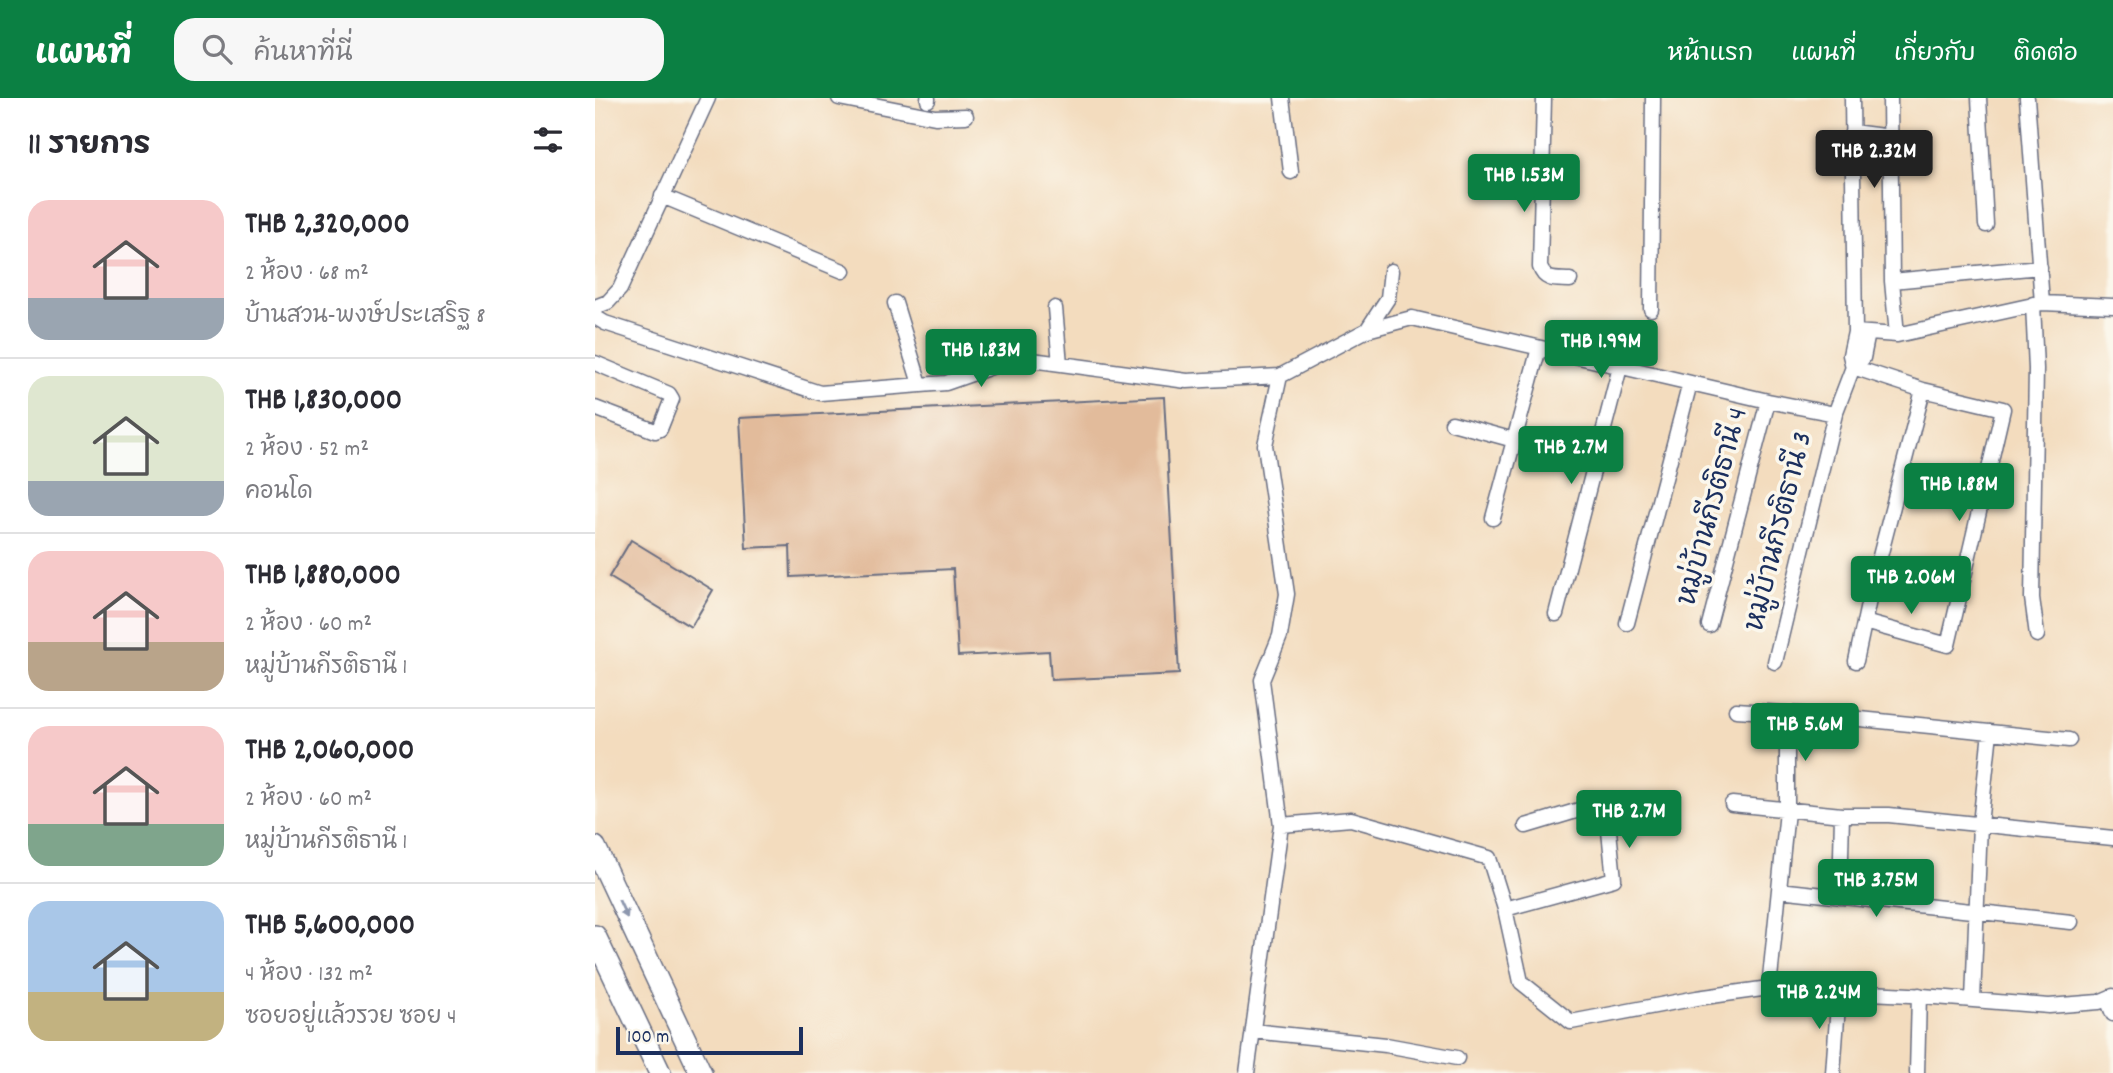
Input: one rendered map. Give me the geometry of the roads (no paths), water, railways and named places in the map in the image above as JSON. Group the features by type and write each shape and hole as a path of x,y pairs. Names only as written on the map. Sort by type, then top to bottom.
{"highway":[{"path":"595,847 701,1073"},
{"path":"595,936 660,1073"}],"street":[{"path":"595,307 608,302 620,289 708,98"},
{"path":"839,98 935,117 966,116"},
{"path":"1282,98 1291,172"},
{"path":"1544,98 1540,267 1548,279 1570,280"},
{"path":"1651,309 1653,98"},
{"name":"หมู่บ้านกีรติธานี 3","path":"1775,662 1835,414 1853,367 1850,355 1861,333 1852,98"},
{"path":"1890,98 1892,281 1896,335"},
{"path":"1979,98 1986,225"},
{"path":"2027,98 2040,267 2032,598 2037,635"},
{"path":"1852,132 1891,137"},
{"path":"662,196 842,271"},
{"path":"1892,281 2040,267"},
{"path":"1367,330 1388,298 1391,271"},
{"path":"895,303 920,384"},
{"path":"1861,333 1896,335 2038,303 2113,306"},
{"path":"1055,308 1060,364"},
{"path":"595,317 605,323 820,393 946,383 1017,358 1188,381 1280,376 1367,330 1412,318 1768,401 1835,414"},
{"path":"1493,517 1539,348"},
{"path":"595,363 669,394 672,399 660,429 655,431 595,408"},
{"path":"1556,614 1620,367"},
{"path":"1853,367 1923,390 2003,409 1948,645 1864,622"},
{"path":"1247,1073 1282,825 1262,680 1280,636 1287,594 1265,445 1280,376"},
{"path":"1627,623 1690,383"},
{"path":"1856,661 1923,390"},
{"name":"หมู่บ้านกีรติธานี 4","path":"1709,625 1768,401"},
{"path":"1452,424 1514,440"},
{"path":"1736,710 1830,716 2070,740"},
{"path":"1769,988 1787,811 1787,715"},
{"path":"1973,1000 1980,824 1990,732"},
{"path":"1505,909 1614,879 1606,802 1526,826"},
{"path":"1732,804 1842,815 1889,815 2113,838"},
{"path":"1840,897 1842,815"},
{"path":"1282,825 1351,819 1489,858 1505,909 1521,982 1571,1022 1697,998 1769,988 1919,995 2049,1006 2099,1002 2110,997 2113,1014"},
{"path":"1779,890 2071,922"},
{"path":"1833,1073 1839,991"},
{"path":"1917,1073 1919,995"},
{"path":"1253,1031 1386,1045 1457,1058"}]}
